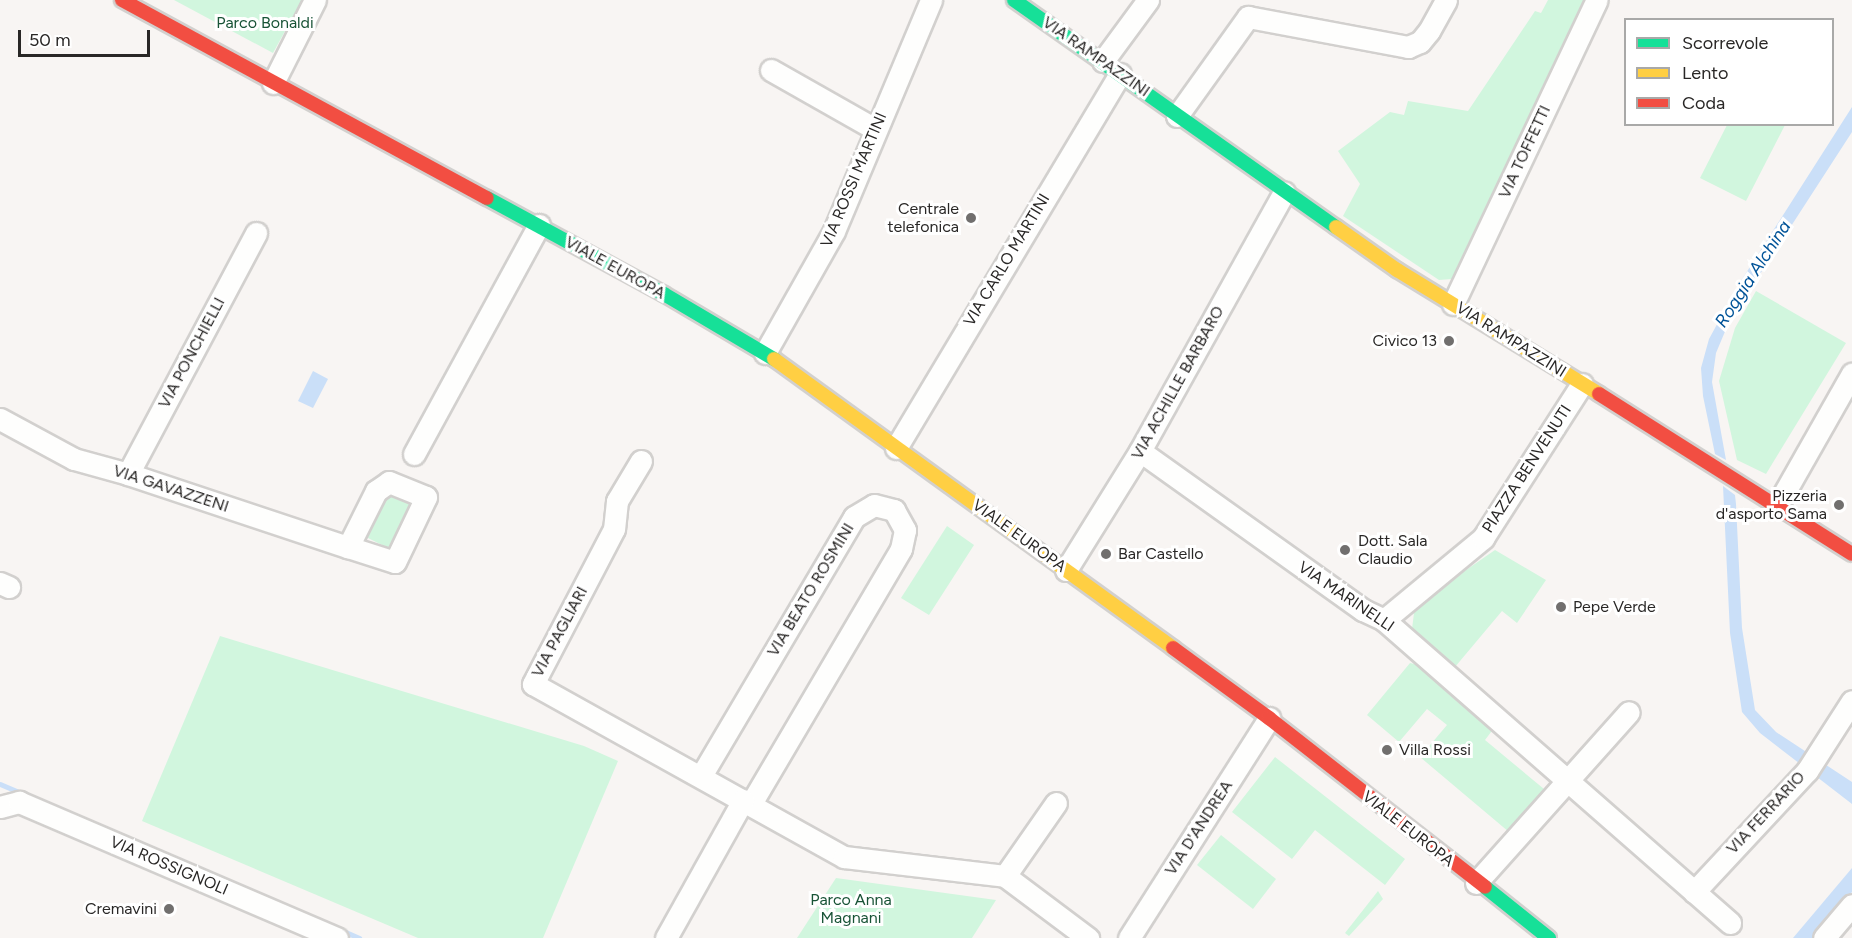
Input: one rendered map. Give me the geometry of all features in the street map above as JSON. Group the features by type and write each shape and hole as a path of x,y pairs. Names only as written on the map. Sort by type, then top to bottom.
{"street":[{"name":"VIALE EUROPA","path":"123,0 539,225 765,353 1269,718 1476,883 1505,900 1549,938"},
{"path":"273,83 315,0"},
{"name":"VIA ROSSI MARTINI","path":"765,353 834,231 931,0"},
{"name":"VIA CARLO MARTINI","path":"897,448 1148,0"},
{"path":"1177,116 1248,17 1258,16 1408,47 1425,37 1446,0"},
{"name":"VIA TOFFETTI","path":"1453,304 1597,0"},
{"name":"VIA RAMPAZZINI","path":"1020,2 1284,192 1453,304 1778,504 1852,554"},
{"path":"771,70 875,129"},
{"name":"VIA ACHILLE BARBARO","path":"1066,570 1140,451 1284,192"},
{"path":"414,454 539,225"},
{"name":"VIA PONCHIELLI","path":"128,474 256,233"},
{"path":"1778,504 1852,375"},
{"name":"PIAZZA BENVENUTI","path":"1384,620 1483,538 1582,384"},
{"name":"VIA GAVAZZENI","path":"0,419 74,459 128,474 348,547"},
{"name":"VIA MARINELLI","path":"1140,451 1363,610 1384,620 1730,923"},
{"name":"VIA PAGLIARI","path":"641,461 617,501 614,529 533,684 844,857 1005,876"},
{"name":"VIA BEATO ROSMINI","path":"701,776 854,517 874,505 894,510 905,530 901,549 747,802"},
{"name":"VIA FERRARIO","path":"1694,892 1773,802 1798,780 1852,701"},
{"path":"1476,883 1629,712"},
{"name":"VIA D'ANDREA","path":"1129,938 1269,718"},
{"name":"VIA ROSSIGNOLI","path":"0,807 19,802 337,938"},
{"path":"666,938 747,802"},
{"path":"1056,803 1005,876 1088,938"},
{"name":"VIALE EUROPA","path":"1476,883 1497,911 1529,938"},
{"path":"1824,938 1852,905"}],"green space":[{"name":"Parco Bonaldi","path":"174,0 302,0 273,53"},
{"path":"1548,0 1588,0 1452,279 1439,280 1343,216 1360,184 1338,151 1390,112 1404,115 1408,101 1468,111 1535,11 1541,13"},
{"path":"1726,126 1784,126 1746,201 1700,178"},
{"path":"1756,291 1846,343 1766,474 1737,460 1719,381 1735,328"},
{"path":"388,492 413,501 390,549 366,537"},
{"path":"947,526 974,545 929,615 901,598"},
{"path":"1495,550 1546,580 1517,623 1502,611 1455,667 1419,638 1412,629 1414,613 1430,595"},
{"path":"220,636 584,746 618,761 543,938 418,938 142,821"},
{"path":"1410,663 1418,665 1494,728 1485,740 1544,789 1509,832 1420,757 1447,725 1427,709 1399,742 1367,715"},
{"path":"1275,757 1405,859 1385,885 1315,830 1292,859 1232,812"},
{"path":"1221,835 1276,879 1253,909 1197,865"},
{"name":"Parco Anna Magnani","path":"836,878 996,900 972,938 797,938"},
{"path":"1378,891 1383,899 1349,936 1345,933"}],"water":[{"name":"Roggia Alchina","path":"1852,107 1852,132 1729,322 1716,353 1712,382 1726,460 1715,454 1703,396 1701,368 1709,339 1739,284"},
{"path":"313,371 328,379 313,408 298,401"},
{"path":"1723,486 1735,495 1742,628 1755,710 1776,732 1852,782 1852,804 1760,733 1742,712 1730,633"},
{"path":"1852,868 1852,892 1812,938 1793,938"}],"waterway":[{"path":"0,784 23,794"},
{"path":"341,930 359,938"}],"traffic: fast":[{"path":"1014,0 1336,227"},
{"path":"487,198 664,294 774,359"},
{"path":"1485,887 1549,938"}],"traffic: slow":[{"path":"1336,227 1397,270 1599,394"},
{"path":"774,359 1173,648"}],"traffic: jam":[{"path":"122,0 487,198"},
{"path":"1599,394 1852,554"},
{"path":"1173,648 1269,718 1485,887"}],"place":[{"name":"Centrale telefonica","path":"971,218"},
{"name":"Civico 13","path":"1449,341"},
{"name":"Pizzeria d'asporto Sama","path":"1839,505"},
{"name":"Dott. Sala Claudio","path":"1345,550"},
{"name":"Bar Castello","path":"1106,554"},
{"name":"Pepe Verde","path":"1561,607"},
{"name":"Villa Rossi","path":"1387,750"},
{"name":"Cremavini","path":"169,909"}]}
